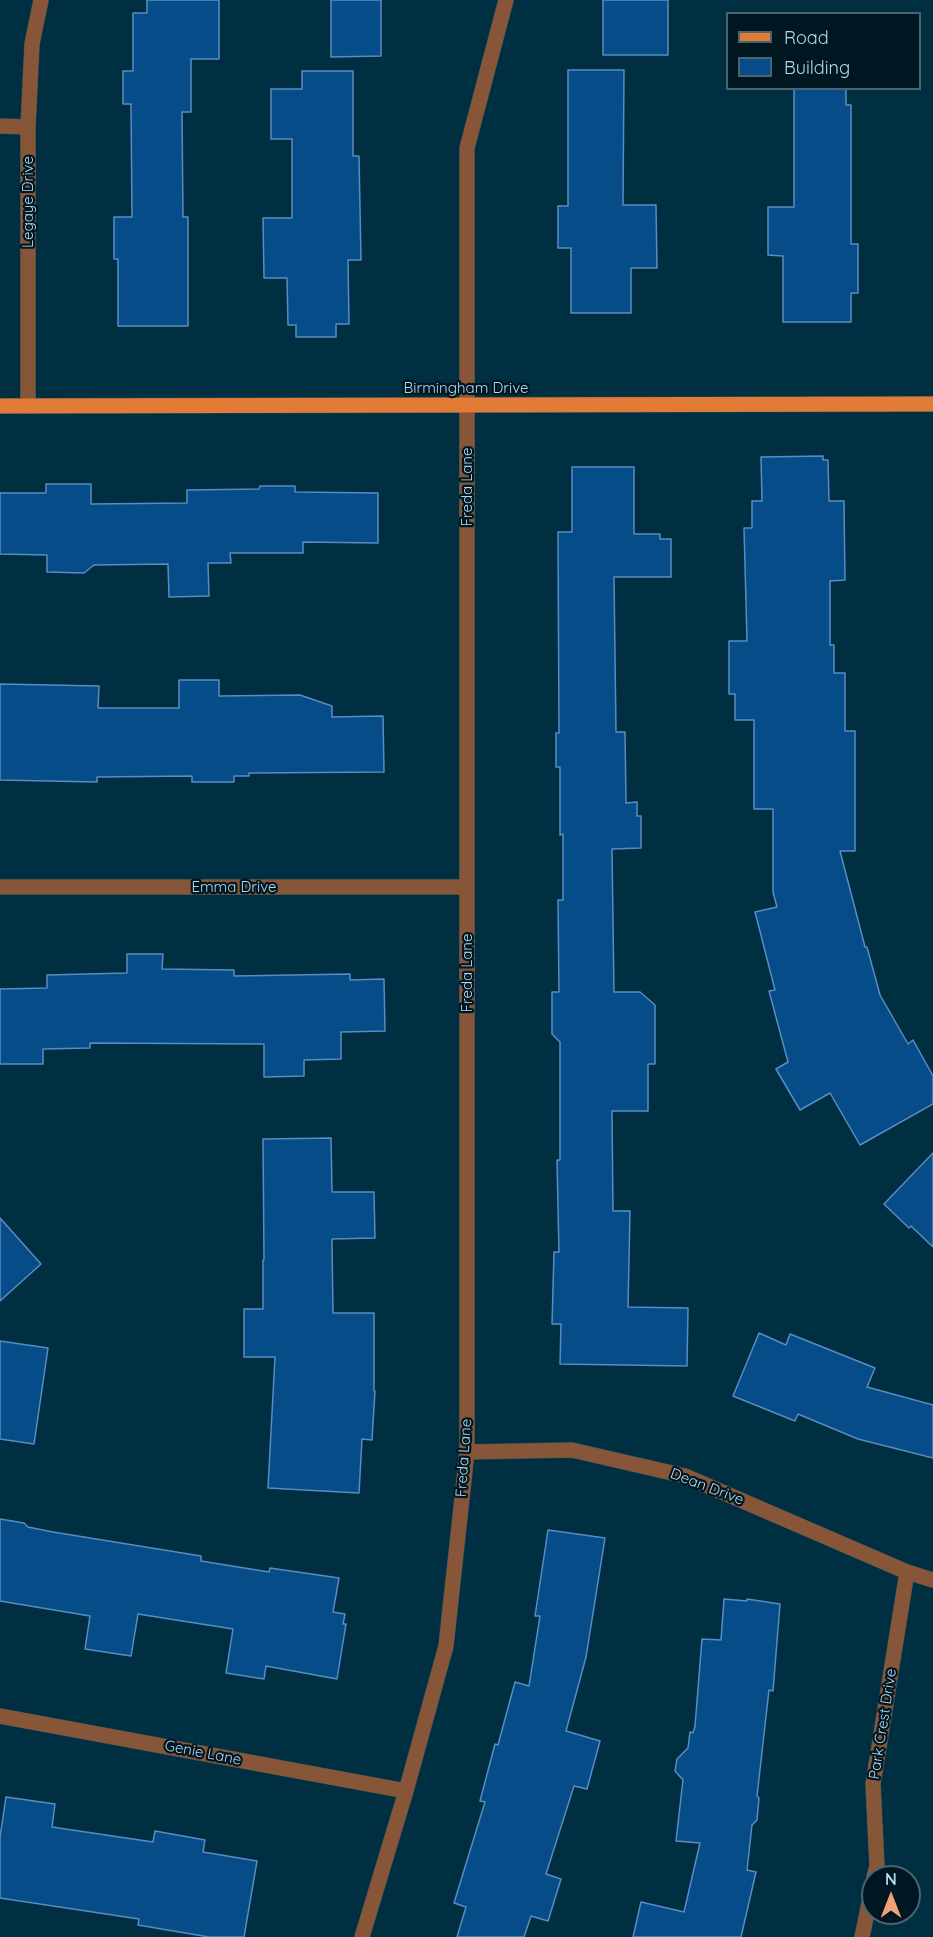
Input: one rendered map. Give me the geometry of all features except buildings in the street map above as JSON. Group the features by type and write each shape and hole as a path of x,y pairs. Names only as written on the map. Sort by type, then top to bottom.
{"main road":[{"name":"Birmingham Drive","path":"0,406 933,404"}],"street":[{"name":"Legaye Drive","path":"28,406 28,127 32,44 41,0"},
{"name":"Freda Lane","path":"362,1937 446,1646 467,1452 467,148 506,0"},
{"path":"0,126 28,127"},
{"name":"Emma Drive","path":"0,887 467,887"},
{"name":"Dean Drive","path":"467,1452 572,1450 685,1476 907,1572 933,1580"},
{"name":"Park Crest Drive","path":"877,1865 873,1784 907,1572"},
{"name":"Genie Lane","path":"0,1716 406,1791"}]}
